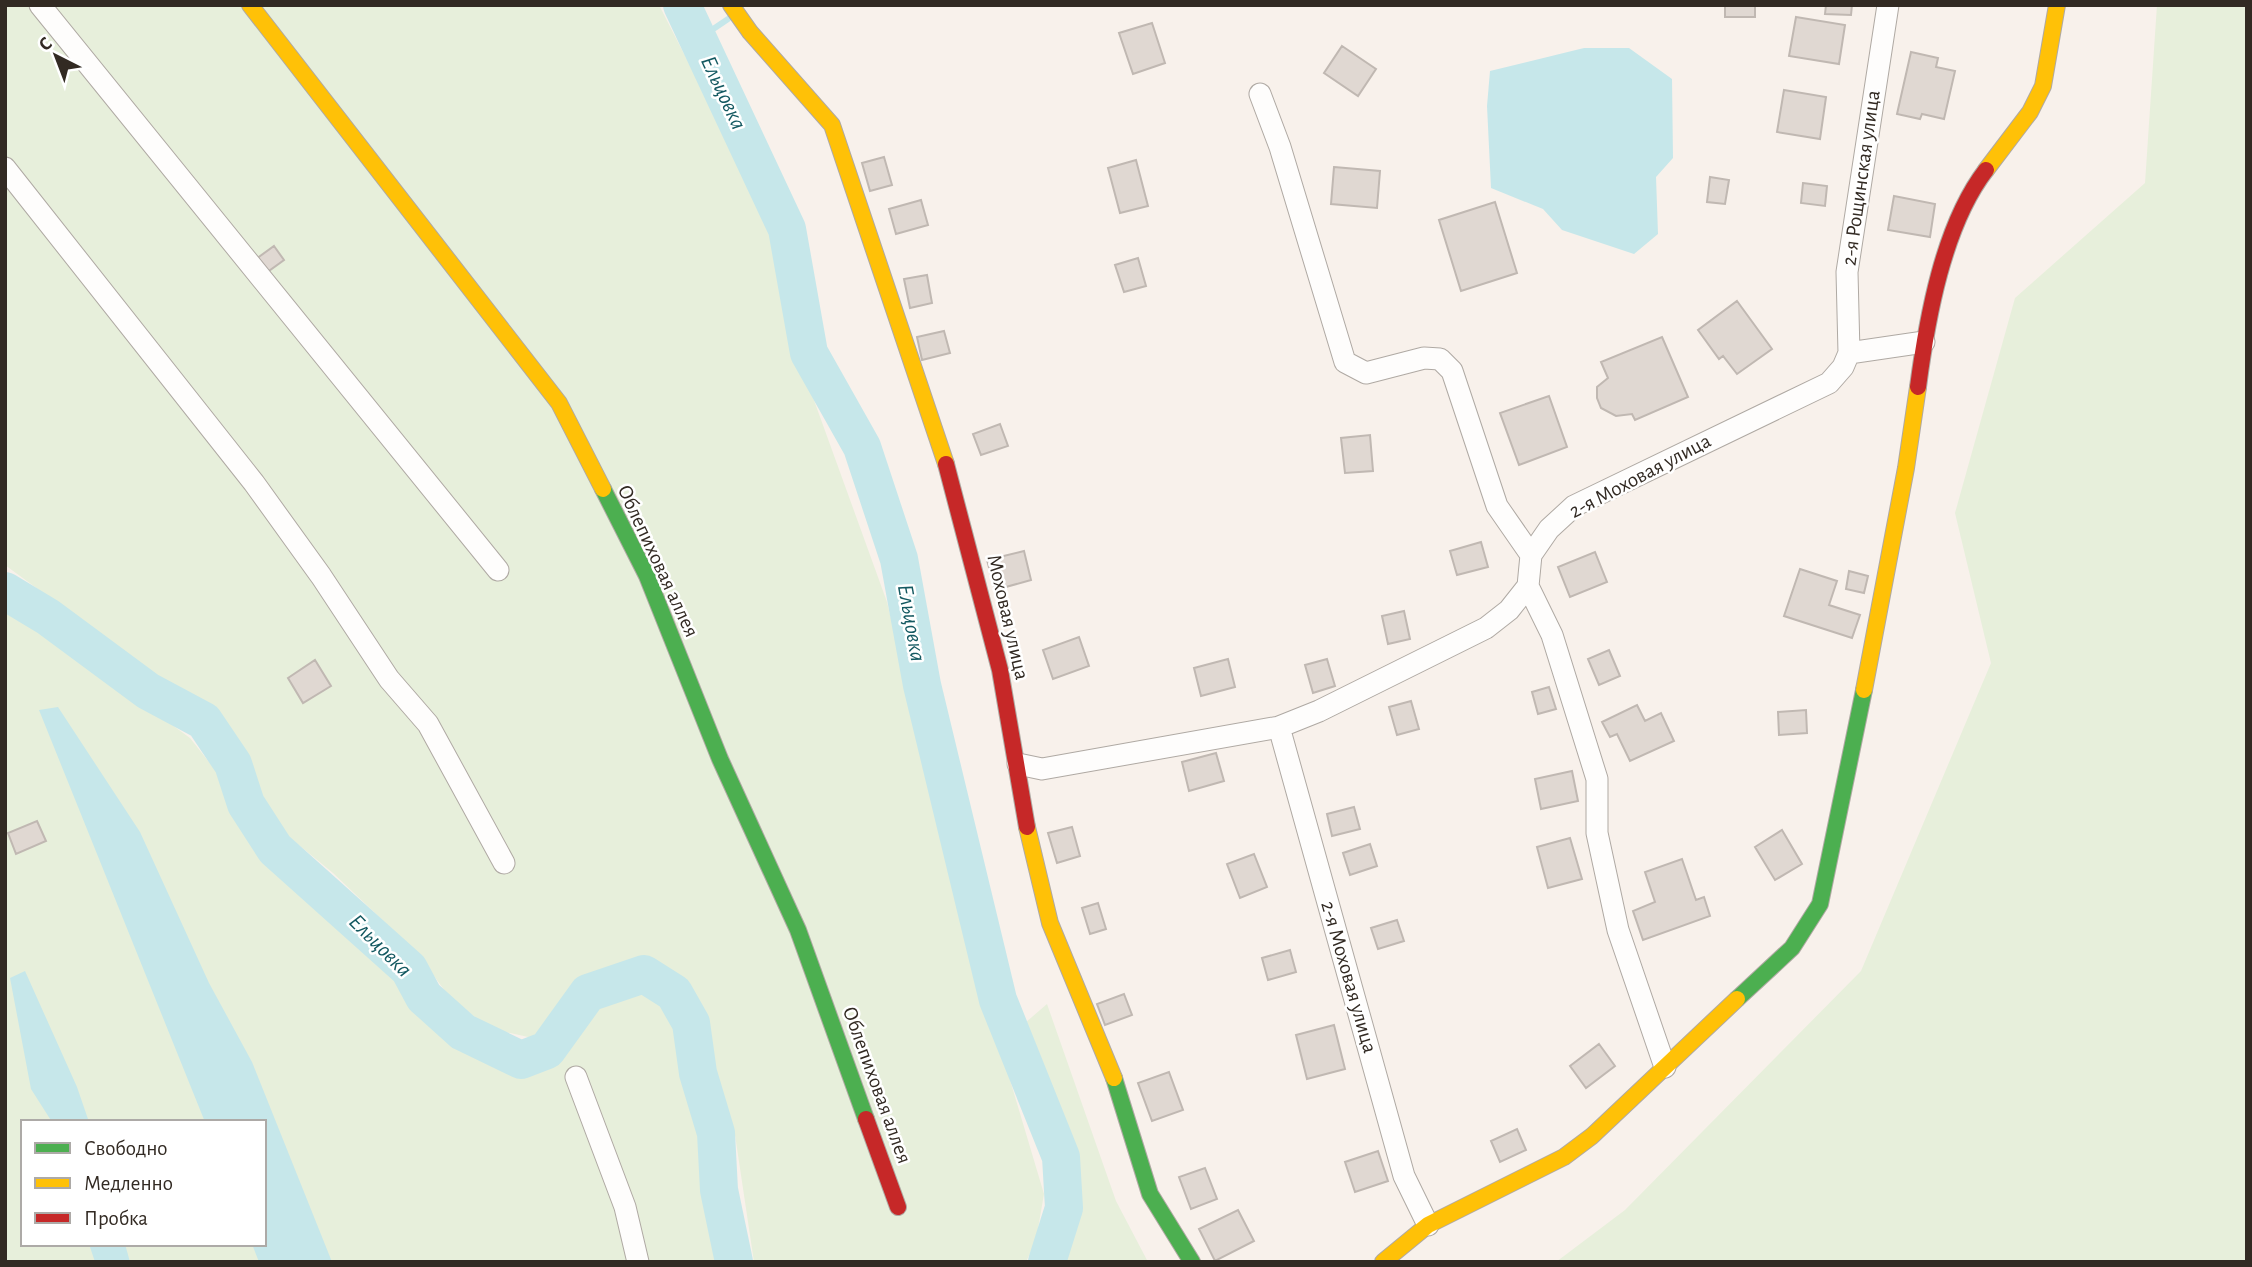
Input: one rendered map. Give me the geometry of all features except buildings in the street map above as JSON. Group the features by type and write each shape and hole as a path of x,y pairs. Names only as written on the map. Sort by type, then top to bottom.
{"street":[{"path":"40,5 498,570"},
{"name":"Облепиховая аллея","path":"250,5 559,404 647,576 720,759 798,930 898,1207"},
{"name":"Моховая улица","path":"731,5 750,32 832,125 953,486 997,658 1018,764 1020,795 1050,923 1110,1067 1150,1194 1192,1262"},
{"name":"2-я Рощинская улица","path":"1849,353 1847,272 1888,5"},
{"path":"1382,1262 1428,1225 1564,1157 1592,1136 1792,948 1820,904 1889,563 1924,342 1946,254 1973,187 2030,112 2043,86 2057,5"},
{"path":"1260,94 1280,147 1345,362 1366,373 1424,358 1440,359 1452,371 1497,506 1531,555 1528,586 1552,635 1597,779 1597,833 1618,930 1665,1067"},
{"path":"5,168 254,483 389,679 428,724 504,863"},
{"path":"1849,353 1924,342"},
{"name":"2-я Моховая улица","path":"1531,555 1549,529 1574,506 1829,383 1843,367 1849,353"},
{"path":"1018,764 1041,769 1279,727 1319,711 1486,628 1509,610 1528,586"},
{"name":"2-я Моховая улица","path":"1279,727 1404,1176 1428,1225"},
{"path":"576,1077 625,1207 638,1262"}],"green space":[{"path":"5,5 659,5 770,222 794,345 887,602 974,959 1044,1194 1036,1240 1026,1262 754,1262 735,1135 689,982 638,958 574,982 537,1039 488,1028 448,995 417,953 333,873 283,832 216,712 162,680 5,565"},
{"path":"2157,5 2247,5 2247,1262 1556,1262 1625,1210 1861,971 1991,663 1955,513 2015,298 2145,183"},
{"path":"5,603 190,738 224,781 267,851 454,1035 501,1062 531,1072 556,1063 597,1004 644,988 667,999 680,1026 702,1157 711,1233 719,1262 5,1262"},
{"path":"1047,1004 1116,1201 1148,1262 1039,1262 1057,1156 1025,1023"}],"water":[{"path":"1584,48 1629,48 1672,79 1673,158 1656,177 1658,234 1634,254 1562,230 1543,209 1491,188 1487,106 1490,71"},
{"path":"58,707 140,832 209,983 252,1062 332,1262 259,1262 253,1246 266,1246 266,1120 204,1120 39,710"},
{"path":"25,971 77,1087 88,1120 51,1120 31,1089 10,978"},
{"path":"90,1246 126,1246 130,1262 95,1262"}],"waterway":[{"name":"Ельцовка","path":"682,5 787,229 809,353 862,447 899,559 922,685 998,1000 1061,1157 1064,1208 1047,1262"},
{"path":"697,40 728,19"},
{"name":"Ельцовка","path":"5,591 48,617 148,691 204,721 233,764 246,804 275,849 409,969 424,997 463,1032 521,1060 547,1050 588,993 644,974 674,993 691,1023 698,1073 716,1133 719,1190 734,1262"}],"traffic: fast":[{"path":"603,489 647,576 720,759 798,930 866,1119"},
{"path":"1737,999 1792,948 1820,904 1864,690"},
{"path":"1114,1078 1150,1194 1192,1262"}],"traffic: slow":[{"path":"250,5 559,403 603,489"},
{"path":"731,5 750,32 832,125 946,464"},
{"path":"1986,170 2030,112 2043,86 2057,5"},
{"path":"1864,690 1906,468 1918,387"},
{"path":"1027,827 1050,923 1114,1078"},
{"path":"1383,1262 1428,1225 1564,1157 1592,1136 1737,999"}],"traffic: jam":[{"path":"1918,387 1932,303 1948,245 1958,218 1986,170"},
{"path":"946,464 1000,670 1027,827"},
{"path":"866,1119 898,1207"}]}
